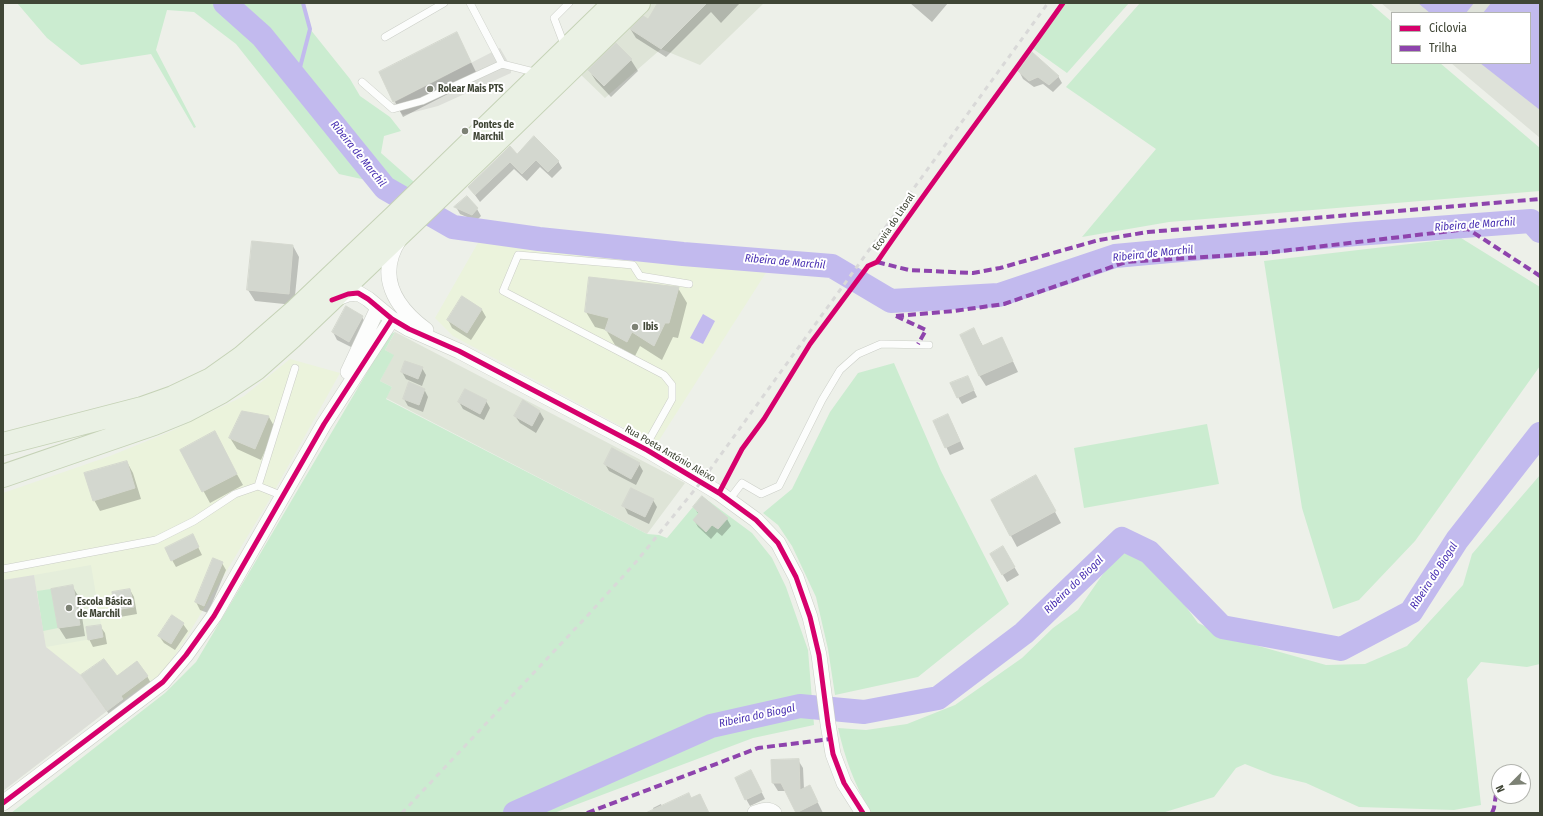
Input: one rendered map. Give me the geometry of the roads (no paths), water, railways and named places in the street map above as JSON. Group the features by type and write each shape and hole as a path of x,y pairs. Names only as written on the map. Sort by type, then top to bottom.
{"main road":[{"path":"434,190 542,74 614,3"},
{"path":"3,444 142,408 173,397 211,379 242,357 402,221 639,3"},
{"path":"3,476 154,424 186,411 220,393 256,369 332,300 402,221"}],"street":[{"name":"Rua Poeta António Aleixo","path":"402,221 389,263 389,277 392,290 400,305 412,320 459,351 647,450 719,493 756,520 778,543 796,577 810,617 818,655 833,754 844,783 862,813"},
{"name":"Rua Poeta António Aleixo","path":"332,300 348,294 358,293 368,299 392,319 409,329 459,351"},
{"path":"324,424 378,308"},
{"path":"3,803 163,682 186,656 214,616 324,424 392,319"},
{"path":"755,813 764,810 773,811 774,813"}],"lane":[{"path":"385,36 444,3"},
{"path":"470,3 502,64"},
{"path":"566,50 554,18 569,3"},
{"path":"362,82 393,109 422,101 502,64 542,74"},
{"path":"647,450 649,440 672,398 672,385 664,374 504,291 518,255 633,265 640,276 689,284"},
{"path":"729,500 742,483 761,494 779,486 822,400 840,370 858,354 880,344 929,345"},
{"path":"258,486 295,368"},
{"path":"3,569 156,540 194,521 236,494 258,486 283,496"}],"waterway":[{"name":"Ribeira de Marchil","path":"225,3 262,36 385,188 453,227 539,239 683,254 832,266 891,301 999,295 1115,256 1356,234 1531,221 1540,231"},
{"path":"297,79 310,29 303,3"},
{"name":"Ribeira do Biogal","path":"515,813 711,726 800,706 864,712 938,698 1024,633 1122,539 1149,552 1222,627 1341,649 1411,612 1457,540 1540,434"}],"railway":[{"path":"402,813 636,562 701,482 1048,3"}],"place":[{"name":"Rolear Mais PTS","path":"430,89"},
{"name":"Pontes de Marchil","path":"465,131"},
{"name":"Ibis","path":"635,327"},
{"name":"Escola Básica de Marchil","path":"69,608"}]}
